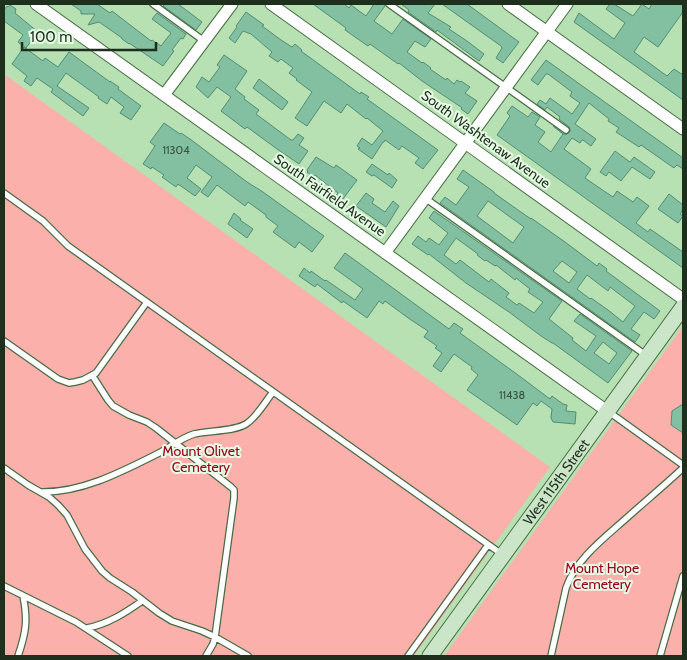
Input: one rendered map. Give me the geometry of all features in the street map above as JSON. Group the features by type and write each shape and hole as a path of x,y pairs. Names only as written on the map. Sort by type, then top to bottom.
{"street":[{"name":"South Fairfield Avenue","path":"36,4 607,411"},
{"path":"164,95 232,4"},
{"name":"South Washtenaw Avenue","path":"271,4 683,299"},
{"path":"508,4 683,129"},
{"path":"385,253 567,4"},
{"name":"West 115th Street","path":"430,656 683,307"}],"lane":[{"path":"153,4 204,41"},
{"path":"389,4 566,130"},
{"path":"4,195 43,221 68,246 503,555"},
{"path":"425,198 647,356"},
{"path":"4,340 53,376 64,382 75,382 92,375 100,368 146,302"},
{"path":"92,375 114,406 129,415 147,422 234,490 215,637 206,656"},
{"path":"42,492 79,488 158,453 194,434 237,428 246,424 257,413 273,392"},
{"path":"551,656 566,588 576,569 592,550 683,467 607,411"},
{"path":"4,468 49,497 67,515 85,549 110,578 172,620 215,637 248,656"},
{"path":"408,656 488,545"},
{"path":"660,656 683,576"},
{"path":"4,586 87,628 128,656"},
{"path":"18,656 26,628 23,596"},
{"path":"87,628 111,621 142,601"}],"green space":[{"name":"Mount Olivet Cemetery","path":"4,74 550,467 414,656 4,656"},
{"name":"Mount Hope Cemetery","path":"683,326 683,656 444,656"}],"building":[{"path":"71,4 97,4 110,13 112,11 151,41 161,46 171,33 152,19 157,13 186,34 172,50 174,51 163,66 99,22 88,25 95,14 81,14 81,11"},
{"path":"165,4 178,4 202,22 196,30 163,6"},
{"path":"313,4 344,4 349,8 351,5 366,16 374,4 384,4 385,6 374,21 392,34 403,19 431,39 425,47 415,41 407,52 446,80 447,78 454,84 457,80 461,81 470,87 465,93 477,101 468,114 399,63 370,44 368,46 345,30 346,28"},
{"path":"401,4 435,4 428,13 451,27 449,29 484,54 479,61 437,30 436,32 408,12 409,10"},
{"path":"442,4 467,4 519,42 503,63 496,58 502,48 501,46"},
{"path":"610,4 614,4 633,16 642,4 649,9 652,4 683,4 683,12 658,47 644,37 634,52 667,76 674,69 683,75 683,100 574,22 579,13 614,39 625,23 606,9"},
{"path":"10,5 16,9 15,13 38,32 26,48 18,42 23,35 4,21 4,10"},
{"path":"246,12 281,40 292,47 295,44 301,51 360,94 361,92 369,97 367,99 438,150 423,169 415,163 419,158 402,146 399,150 385,140 372,159 358,149 360,148 357,146 362,138 372,145 383,131 347,104 341,113 324,101 307,126 295,118 312,92 289,73 293,68 281,59 278,62 269,56 272,52 251,34 243,31 235,43 229,38"},
{"path":"24,47 43,61 45,58 58,67 69,52 119,87 118,89 141,106 131,120 120,113 124,107 111,97 107,104 66,73 57,86 89,108 83,116 51,92 53,89 37,78 31,86 24,81 27,76 12,64"},
{"path":"224,55 247,71 235,89 245,97 244,99 259,110 256,114 291,140 298,134 304,138 299,145 308,151 299,164 221,111 231,97 217,87 208,98 196,87 202,77 209,82 220,67 217,65"},
{"path":"546,60 683,158 683,169 677,165 674,168 641,145 639,147 616,132 619,128 608,121 609,119 589,103 575,124 596,139 591,146 583,140 580,143 572,138 564,149 591,169 585,178 601,189 613,197 617,191 633,202 637,197 649,206 636,223 648,232 650,229 683,252 683,268 497,135 510,116 507,113 512,106 528,117 532,112 540,117 535,125 545,132 538,142 551,152 563,134 553,126 565,135 570,132 569,127 559,119 560,117 547,107 545,110 537,104 540,100 546,104 550,98 572,114 580,103 570,96 572,92 548,74 538,85 531,80"},
{"path":"259,79 288,102 282,110 253,88"},
{"path":"164,123 190,139 324,236 312,252 299,242 295,248 273,232 278,226 266,215 248,202 245,206 217,185 208,197 201,192 212,177 196,165 187,178 201,189 195,196 178,184 176,187 162,177 164,175 152,167 151,169 143,164 155,146 150,142"},
{"path":"615,151 630,162 634,157 655,172 650,179 632,167 621,181 609,172 606,176 600,172"},
{"path":"316,157 334,168 336,165 357,180 343,199 336,195 338,193 315,175 313,177 307,172"},
{"path":"372,164 388,175 389,173 397,180 392,188 374,175 372,176 366,172"},
{"path":"463,170 597,266 599,263 607,269 606,271 660,311 654,319 644,312 631,329 640,335 635,342 440,203 445,197 456,205 469,187 457,179","holes":["488,201 524,227 513,243 477,216","562,261 577,272 569,283 553,271","587,275 608,291 610,287 635,306 623,322 577,289"]},
{"path":"366,193 374,199 372,203 385,212 393,201 399,206 386,227 356,206"},
{"path":"669,194 683,205 680,214 683,216 678,223 658,209"},
{"path":"434,211 562,301 549,319 586,351 596,336 574,321 580,314 632,351 608,383 466,283 429,254 412,244 418,236 426,242 429,238 439,245 448,233 429,218","holes":["456,238 485,261 496,265 530,289 528,292 543,302 534,313 506,297 509,293 491,279 489,282 460,260 456,264 444,255","603,342 617,353 609,364 594,353"]},
{"path":"234,213 253,229 247,238 228,224"},
{"path":"345,253 449,329 454,323 463,329 460,333 550,399 552,396 567,405 566,411 576,412 575,424 553,422 551,418 552,409 541,401 537,406 533,403 517,425 467,390 478,375 471,369 472,367 454,354 441,372 433,366 442,353 435,348 437,346 424,337 428,331 385,301 383,304 379,301 367,318 343,301 342,303 317,284 315,287 299,276 304,268 310,273 311,271 355,300 363,289 334,268"},
{"path":"683,404 683,433 671,425 672,411"}]}
